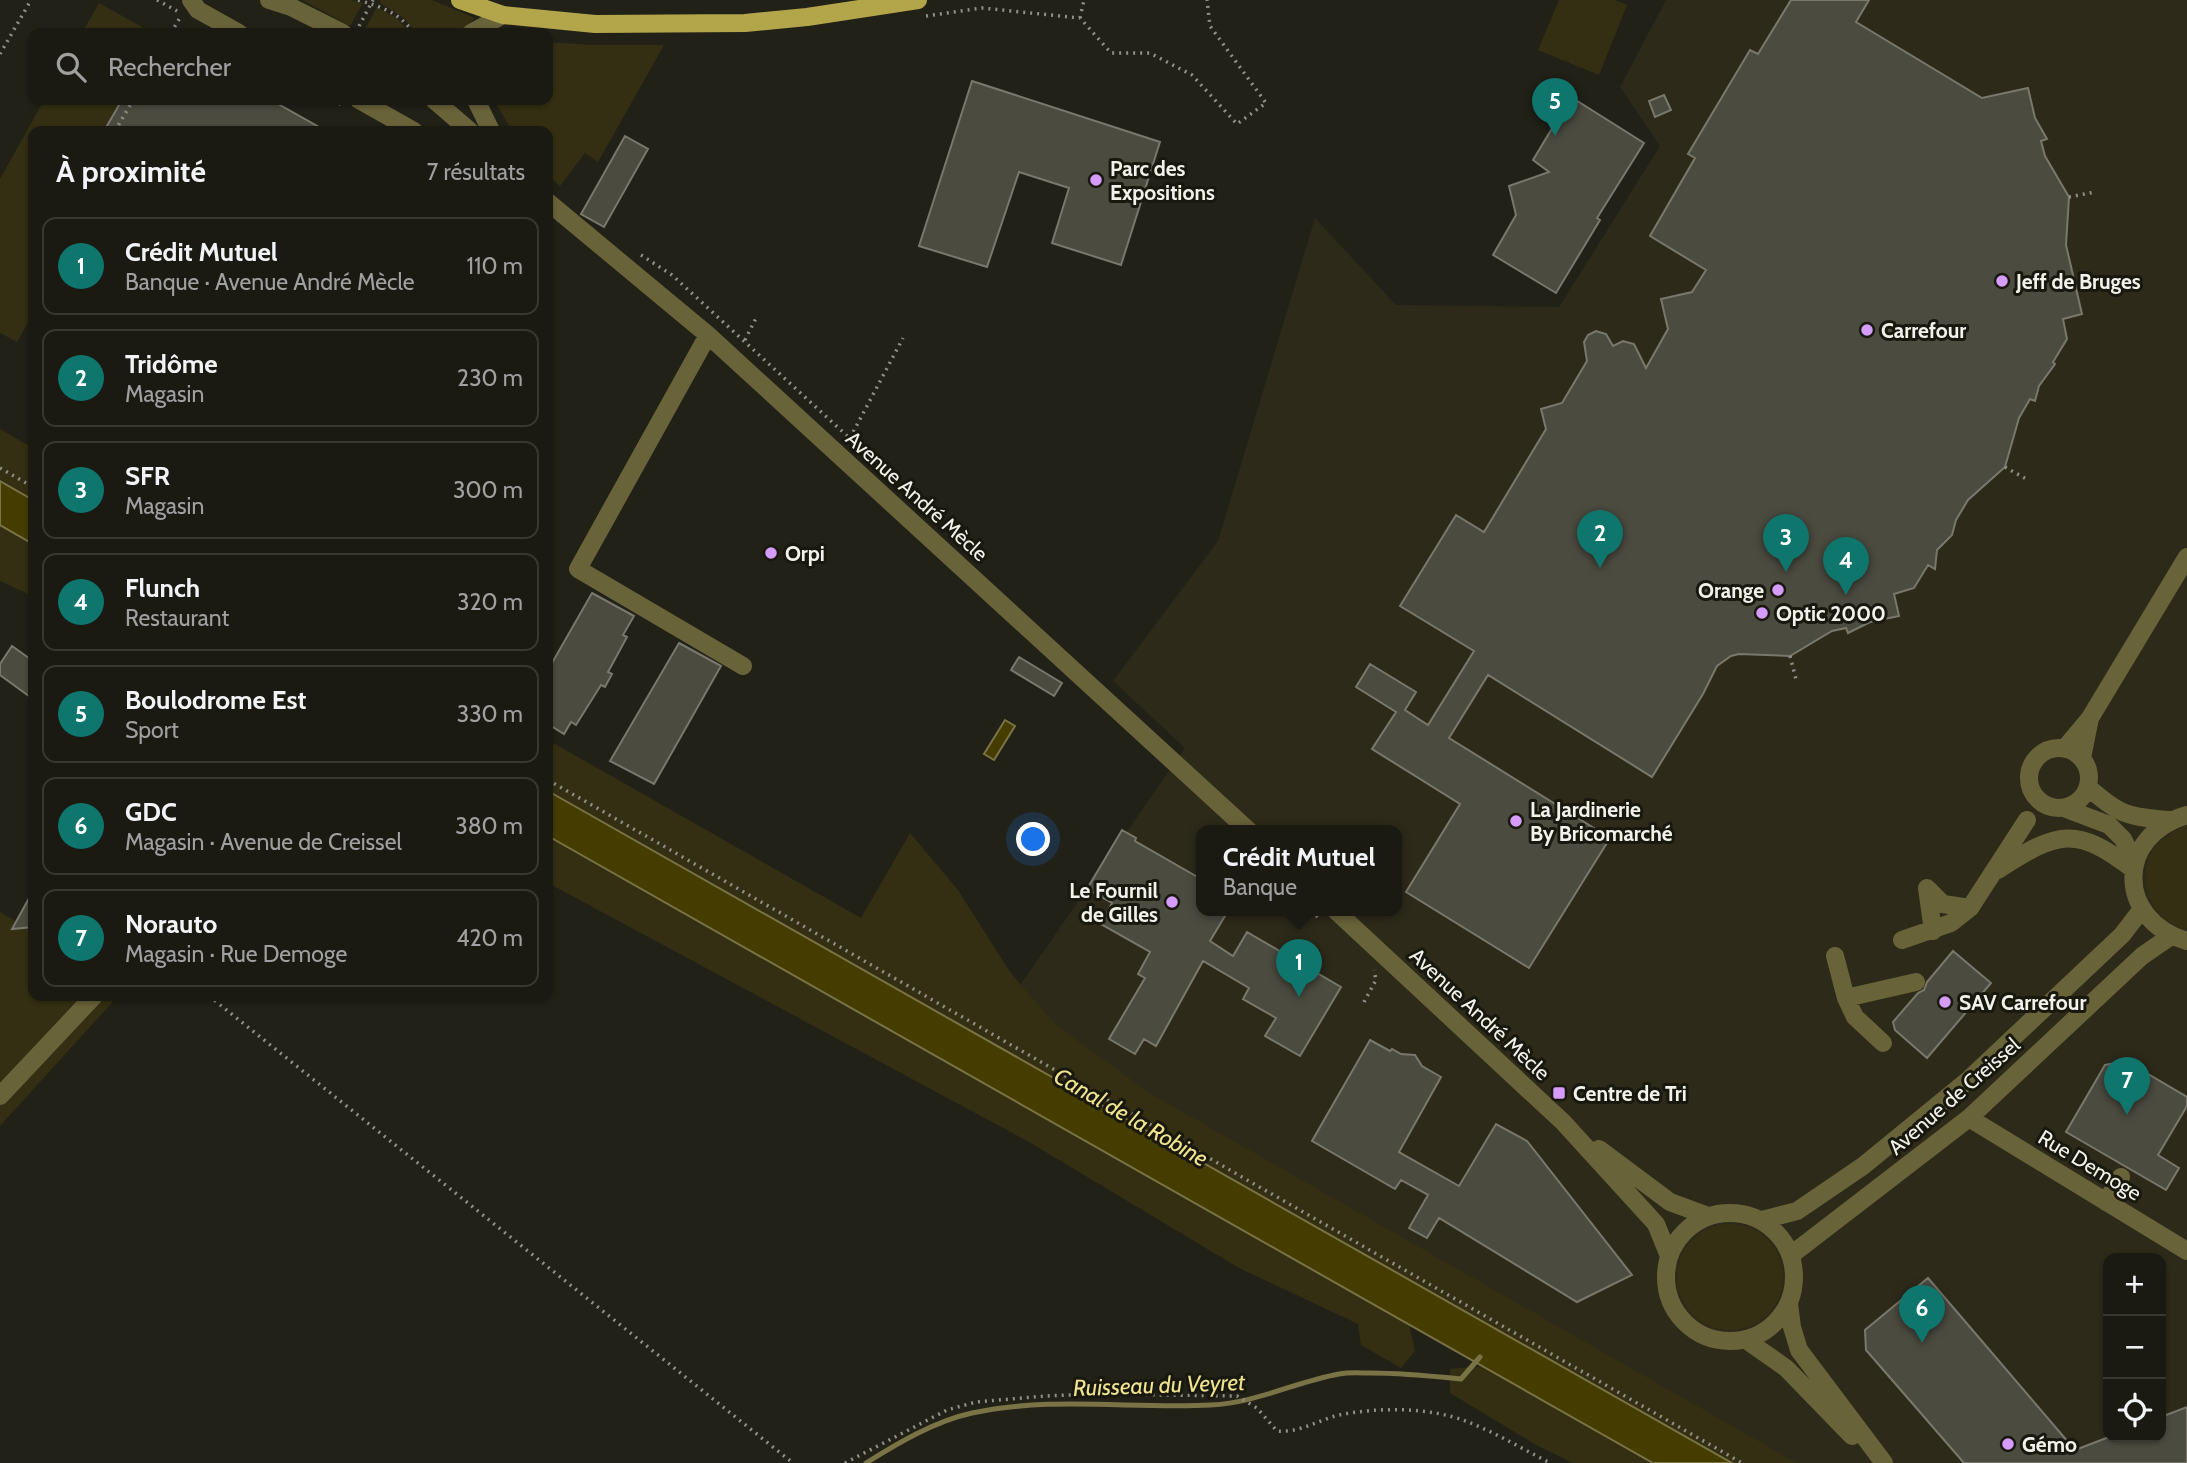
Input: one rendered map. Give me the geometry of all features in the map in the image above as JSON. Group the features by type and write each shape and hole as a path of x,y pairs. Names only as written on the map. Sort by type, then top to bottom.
{"main road":[{"path":"460,0 503,15 595,24 745,23 917,9"}],"street":[{"path":"269,0 289,4 334,28"},
{"path":"187,7 198,10 230,28"},
{"path":"480,28 503,15"},
{"path":"368,105 405,126"},
{"path":"440,105 464,126"},
{"path":"478,105 489,126"},
{"name":"Avenue André Mècle","path":"553,206 708,335 1242,825"},
{"path":"708,335 578,569 743,666"},
{"path":"2065,748 2090,718 2187,557"},
{"path":"2064,808 2076,803 2085,795 2088,787 2090,777 2082,758 2090,718"},
{"path":"2082,758 2065,748 2052,749 2040,755 2031,769 2029,782 2039,799 2109,825 2123,838 2134,867 2135,890 2142,909 2154,925 2179,939"},
{"path":"2088,787 2110,807 2131,817 2169,820 2187,815"},
{"path":"1902,940 1951,923 1970,908 2039,799"},
{"path":"2134,867 2142,846 2154,831 2169,820"},
{"path":"1992,874 2049,841 2073,837 2090,841 2134,867"},
{"path":"1933,931 1927,888 1943,904 1970,908"},
{"name":"Avenue de Creissel","path":"1762,1220 1797,1211 1863,1166 1967,1081 2122,935 2142,909"},
{"name":"Avenue André Mècle","path":"1328,916 1563,1122 1670,1202 1708,1216"},
{"name":"Avenue de Creissel","path":"1791,1255 1969,1118 2141,956 2179,939"},
{"path":"1835,956 1846,998 1856,1017 1882,1043"},
{"path":"1846,998 1916,982"},
{"path":"0,1096 89,1001"},
{"name":"Rue Demoge","path":"1969,1118 2187,1251"},
{"name":"Avenue André Mècle","path":"1563,1122 1656,1224 1669,1256"},
{"path":"2106,1202 2121,1177"},
{"path":"1744,1214 1762,1220 1784,1241 1795,1271 1789,1304 1779,1320 1764,1333 1746,1340 1726,1342 1707,1338 1689,1328 1676,1313 1668,1295 1665,1275 1669,1256 1678,1239 1691,1225 1708,1216 1744,1214"},
{"path":"1789,1304 1799,1350 1881,1463"},
{"path":"1746,1340 1786,1368 1881,1463"}],"path":[{"path":"0,54 31,0"},
{"path":"358,0 383,6 408,28"},
{"path":"1080,18 1084,0"},
{"path":"917,9 982,8 1080,18 1111,53 1150,53 1192,75 1237,124 1266,103 1210,26 1207,0"},
{"path":"357,28 372,2"},
{"path":"174,28 187,7"},
{"path":"119,126 131,105"},
{"path":"2069,197 2095,192"},
{"path":"745,340 757,316"},
{"path":"850,438 903,338"},
{"path":"2005,467 2028,481"},
{"path":"0,468 28,484"},
{"path":"1790,656 1797,683"},
{"path":"553,783 1742,1463"},
{"path":"1364,1002 1376,980 1374,969"},
{"path":"215,1001 793,1463"},
{"path":"845,1463 937,1415 976,1402 1045,1395 1094,1394 1237,1396 1256,1408 1277,1431 1290,1432 1339,1415 1393,1410 1432,1411 1467,1421 1550,1463"}],"shaded area":[{"path":"302,0 350,0 363,3 350,26"},
{"path":"381,0 432,0 475,18 466,28 412,28 404,18 380,3"},
{"path":"1559,0 1615,0 1627,5 1599,75 1538,50"},
{"path":"1666,0 2187,0 2187,1463 1662,1463 991,1027 1185,748 1113,681 1218,541 1315,218 1396,305 1559,307 1660,146 1620,87"},
{"path":"99,3 144,28 85,28"},
{"path":"377,7 398,19 406,28 366,28"},
{"path":"553,42 664,45 598,162 585,153 560,186 553,180 553,126 509,126 497,105 553,105"},
{"path":"41,105 119,105 107,126 30,126"},
{"path":"28,129 28,322 17,342 0,333 0,179"},
{"path":"0,429 28,445 28,497 0,481"},
{"path":"0,481 28,497 28,541 0,525"},
{"path":"0,525 28,541 28,594 0,581"},
{"path":"1005,720 1015,726 994,760 984,754"},
{"path":"553,743 861,918 910,833 958,890 1010,972 1055,1024 1148,1092 1797,1463 1732,1463 553,794"},
{"path":"553,794 1732,1463 1653,1463 553,839"},
{"path":"2187,826 2187,929 2165,920 2157,911 2147,890 2146,878 2153,850 2164,838"},
{"path":"553,839 1409,1324 1415,1351 1401,1368 1361,1345 1358,1324 1239,1268 1029,1142 553,886"},
{"path":"0,912 28,929 28,1001 113,1001 0,1126"},
{"path":"1730,1224 1750,1228 1768,1239 1779,1257 1783,1277 1779,1297 1768,1315 1750,1326 1730,1330 1710,1326 1692,1315 1681,1297 1677,1277 1681,1257 1692,1239 1710,1228"},
{"path":"1482,1366 1653,1463 1573,1463 1538,1446 1450,1393 1450,1369"}],"building":[{"path":"1791,0 1869,0 1856,22 1982,98 2028,88 2035,118 2047,139 2041,141 2045,156 2069,197 2066,245 2082,314 2063,319 2067,339 2053,362 2055,364 2039,386 2035,401 2030,399 2019,418 2005,467 1968,500 1956,520 1952,535 1937,550 1935,569 1928,565 1914,588 1894,594 1899,616 1870,622 1848,633 1846,628 1832,631 1790,656 1731,656 1717,666 1652,777 1488,675 1449,738 1610,838 1529,968 1406,892 1460,804 1372,749 1396,712 1356,687 1370,664 1416,692 1405,710 1428,725 1474,651 1400,606 1456,515 1484,532 1546,429 1541,409 1562,403 1587,361 1584,342 1588,335 1596,331 1606,334 1613,346 1623,341 1634,344 1646,368 1668,329 1661,299 1692,292 1706,270 1650,236 1695,158 1688,154 1750,50 1758,54"},
{"name":"Parc des Expositions","path":"972,81 1160,142 1121,265 1052,243 1069,188 1019,172 987,267 919,246"},
{"path":"1664,95 1671,110 1655,117 1649,101"},
{"path":"1571,97 1644,143 1597,218 1600,220 1556,293 1493,255 1516,215 1509,186 1549,172 1533,160"},
{"path":"119,105 280,105 317,126 107,126"},
{"path":"625,136 648,149 604,227 581,214"},
{"path":"592,593 634,616 623,635 627,637 608,672 612,674 605,687 601,685 576,725 571,722 564,734 553,727 553,661"},
{"path":"679,643 721,666 654,784 610,761"},
{"path":"12,646 28,657 28,695 0,675 0,664"},
{"path":"1019,657 1062,683 1054,696 1011,670"},
{"path":"1122,830 1136,838 1135,841 1196,876 1196,916 1225,916 1210,941 1233,956 1247,932 1341,987 1300,1056 1265,1036 1276,1018 1243,999 1249,988 1203,961 1156,1046 1144,1039 1135,1054 1109,1039 1145,978 1138,974 1150,952 1101,924 1112,903 1087,889"},
{"path":"28,900 28,927 12,929"},
{"name":"SAV Carrefour","path":"1953,951 1991,983 1927,1058 1895,1030 1893,1022 1918,993 1924,990 1927,982"},
{"path":"1370,1040 1390,1051 1392,1049 1401,1054 1415,1055 1422,1066 1441,1077 1399,1152 1459,1186 1496,1124 1527,1141 1632,1275 1577,1302 1439,1218 1427,1238 1409,1228 1428,1195 1401,1180 1395,1189 1312,1141"},
{"path":"2126,1061 2187,1097 2187,1106 2158,1155 2179,1168 2166,1190 2066,1132 2105,1065"},
{"path":"1928,1278 2075,1450 2103,1439 2103,1442 2166,1442 2166,1415 2187,1407 2187,1463 1964,1463 1866,1350 1865,1330"}],"waterway":[{"name":"Ruisseau du Veyret","path":"866,1463 931,1427 972,1413 1031,1405 1211,1405 1244,1400 1347,1373 1461,1379 1480,1357"}],"place":[{"name":"Boulodrome Est","path":"1555,136"},
{"name":"Parc des Expositions","path":"1096,180"},
{"name":"Jeff de Bruges","path":"2002,281"},
{"name":"Carrefour","path":"1867,330"},
{"name":"Orpi","path":"771,553"},
{"name":"Tridôme","path":"1600,568"},
{"name":"SFR","path":"1786,572"},
{"name":"Orange","path":"1778,590"},
{"name":"Flunch","path":"1846,595"},
{"name":"Optic 2000","path":"1762,613"},
{"name":"La Jardinerie By Bricomarché","path":"1516,821"},
{"name":"Le Fournil de Gilles","path":"1172,902"},
{"name":"Crédit Mutuel","path":"1299,997"},
{"name":"SAV Carrefour","path":"1945,1002"},
{"name":"Centre de Tri","path":"1559,1093"},
{"name":"Norauto","path":"2127,1115"},
{"name":"GDC","path":"1922,1343"},
{"name":"Gémo","path":"2008,1444"}],"water label":[{"name":"Canal de la Robine","path":"1131,1117"}]}
